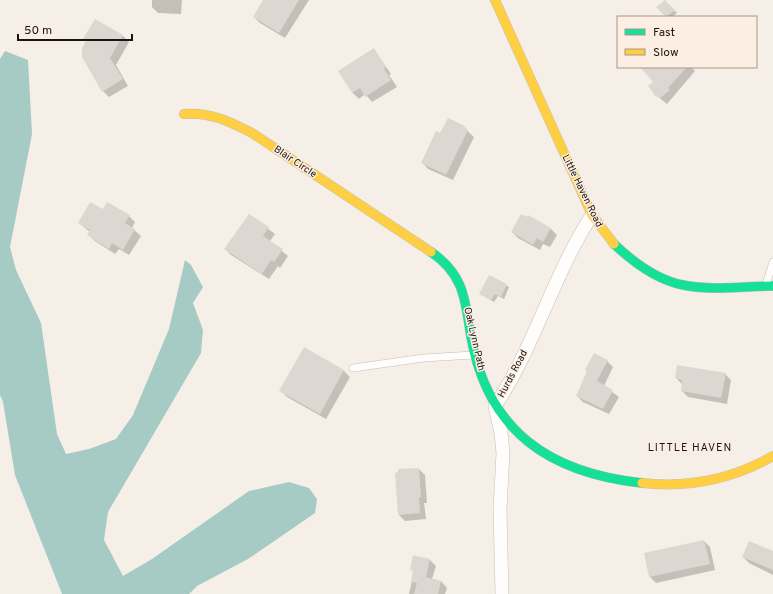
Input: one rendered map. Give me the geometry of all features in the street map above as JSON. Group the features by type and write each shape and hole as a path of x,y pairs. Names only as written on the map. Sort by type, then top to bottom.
{"street":[{"name":"Little Haven Road","path":"495,0 592,215 602,231 617,248 634,263 653,274 683,285 769,286"},
{"name":"Blair Circle","path":"184,114 206,113 222,116 252,133 397,231"},
{"name":"Hurds Road","path":"502,594 500,509 503,453 501,432 495,406 519,366 570,253 592,215"},
{"name":"Oak Lynn Path","path":"397,231 436,256 457,282 465,298 476,354 495,406 509,425 526,441 541,452 562,463 595,475 623,481 657,484 690,483 714,480 737,473 773,456"}],"lane":[{"path":"769,286 773,262"},
{"path":"353,368 424,358 476,354"}],"water":[{"path":"5,51 28,60 32,134 10,247 16,270 41,323 57,434 66,454 89,449 116,439 133,415 169,329 185,260 191,265 203,287 193,303 203,330 201,353 108,512 104,540 123,576 152,559 249,491 289,482 309,488 317,499 315,513 248,559 197,586 189,594 62,594 15,475 3,402 0,395 0,59"}],"building":[{"path":"263,0 299,0 279,33 253,17"},
{"path":"665,0 675,10 665,16 656,7"},
{"path":"95,19 123,35 110,58 123,79 102,92 82,57 82,48 86,41 83,39"},
{"path":"374,48 386,67 384,69 391,80 365,97 360,88 352,93 338,71"},
{"path":"641,68 686,68 668,88 670,90 660,98 657,96 656,97 648,86 653,82"},
{"path":"448,118 463,125 468,130 446,175 421,163 436,131 440,133"},
{"path":"90,202 103,209 107,202 130,215 125,223 135,229 123,250 112,243 109,249 87,235 90,230 78,223"},
{"path":"249,214 269,227 263,236 283,249 274,262 271,260 262,274 224,249"},
{"path":"521,214 527,217 528,215 551,228 543,242 537,238 533,245 511,232"},
{"path":"489,275 507,284 501,297 495,294 491,300 479,294"},
{"path":"304,347 344,370 320,414 279,391"},
{"path":"594,353 608,360 597,381 613,390 603,409 576,396 587,371 585,370"},
{"path":"677,365 726,373 721,398 681,391 682,380 675,378"},
{"path":"419,468 421,497 419,497 420,513 398,515 395,473 398,472 398,469"},
{"path":"704,540 710,564 649,577 644,553"},
{"path":"749,541 773,551 773,570 742,557"},
{"path":"413,555 430,559 426,577 441,581 438,594 414,594 417,583 411,582 413,570 410,569"}],"traffic: fast":[{"path":"614,244 629,257 655,275 673,283 705,288 773,286"},
{"path":"431,252 451,270 462,290 479,370 492,398 508,422 528,442 552,457 579,469 609,478 642,483"}],"traffic: slow":[{"path":"495,0 592,215 614,244"},
{"path":"184,114 202,114 219,118 252,133 431,252"},
{"path":"642,483 676,484 710,480 742,471 773,456"}],"district":[{"name":"LITTLE HAVEN","path":"690,448"}]}
